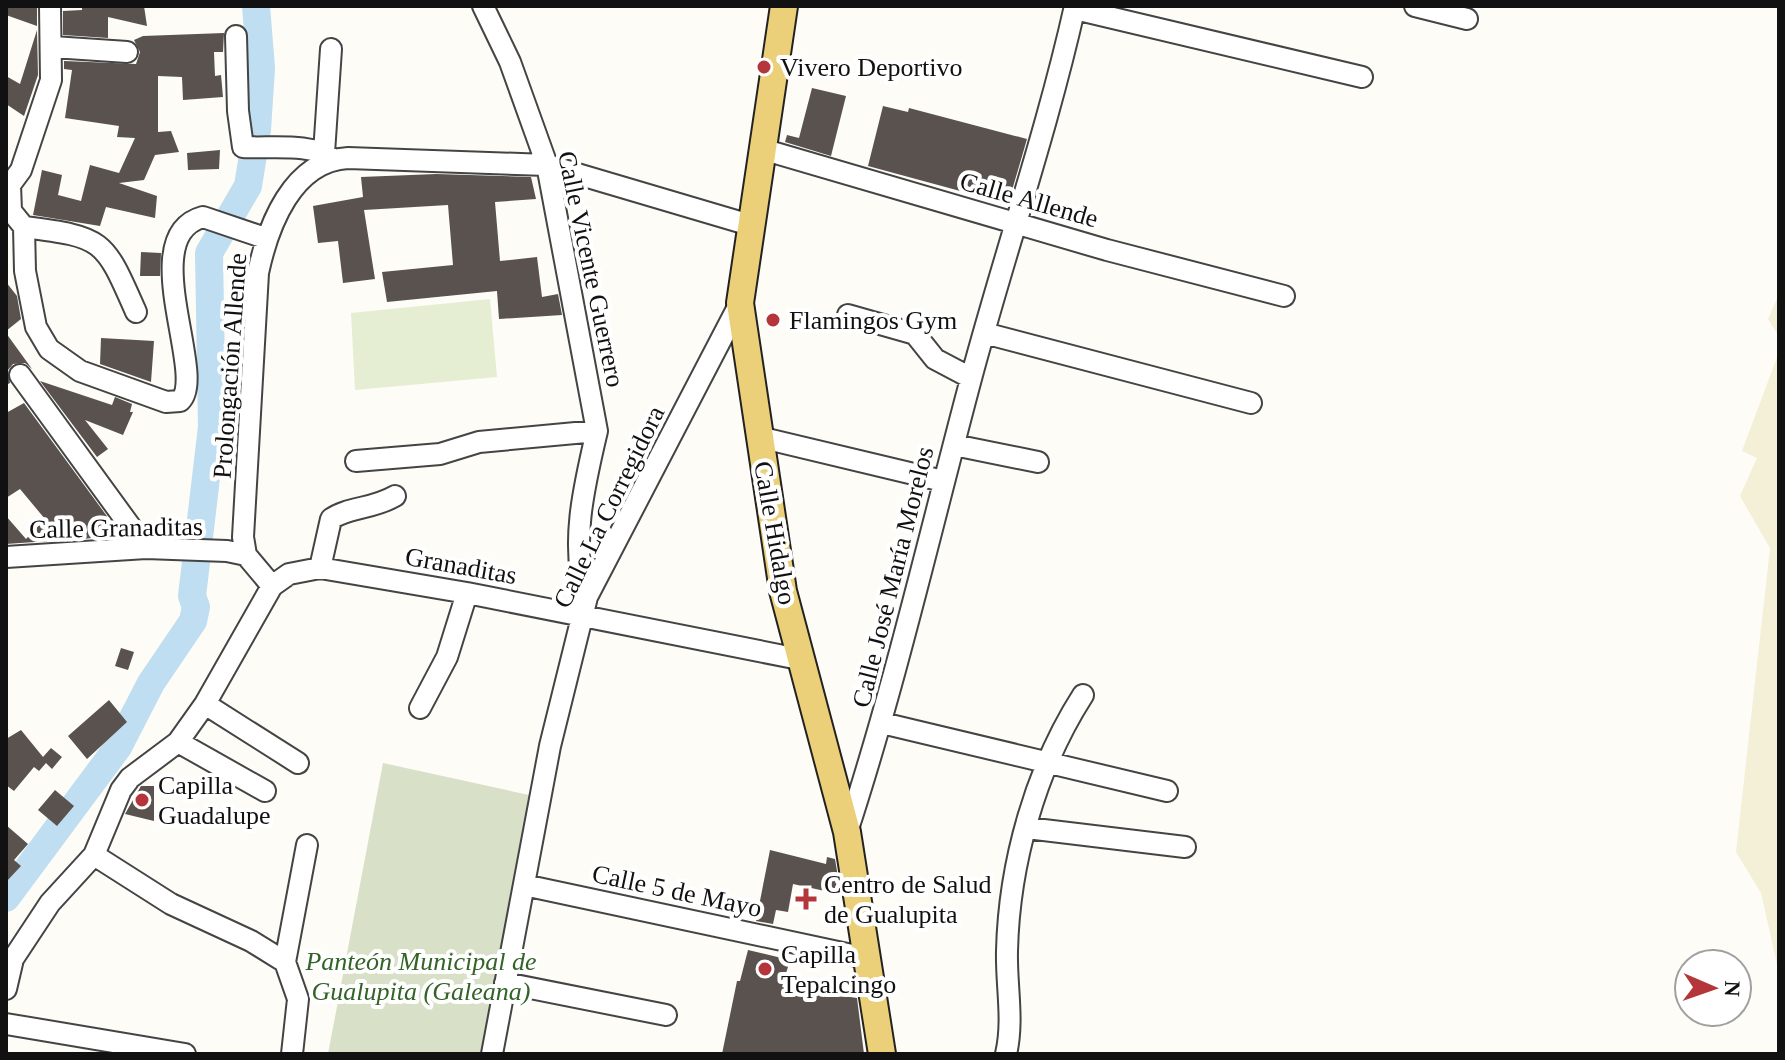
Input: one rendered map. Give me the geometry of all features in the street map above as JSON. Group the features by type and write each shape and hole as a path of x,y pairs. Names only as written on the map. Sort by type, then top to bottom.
{"main road":[{"name":"Calle Hidalgo","path":"784,6 740,303 783,591 847,832 882,1054"}],"street":[{"path":"50,6 53,47 51,80 21,170 10,185 11,211 24,227 25,271 36,327 49,349 80,371 175,403 184,398 188,376 177,327 172,266 188,225 203,217 265,238"},
{"name":"Calle Vicente Guerrero","path":"483,6 510,62 547,165 597,431 588,468 579,552 584,606"},
{"path":"1415,6 1467,19"},
{"path":"1075,8 1362,77"},
{"name":"Calle José María Morelos","path":"847,832 882,723 943,481 1018,222 1075,8"},
{"path":"236,36 238,111 243,147 328,156 547,165 750,225"},
{"path":"53,47 127,52"},
{"path":"328,156 331,49"},
{"name":"Calle Allende","path":"762,149 1107,250 1284,296"},
{"name":"Prolongación Allende","path":"236,553 243,542 253,323 265,238 281,206 309,172 328,156"},
{"path":"24,227 67,232 102,247 113,258 136,312"},
{"name":"Calle La Corregidora","path":"492,1054 550,746 584,606 740,303"},
{"path":"848,315 915,334 935,359 971,378"},
{"path":"984,333 1251,403"},
{"path":"20,375 146,548"},
{"path":"356,461 440,454 470,443 597,431"},
{"path":"759,437 943,481"},
{"path":"954,445 1038,462"},
{"path":"320,568 331,519 346,512 369,509 395,496"},
{"name":"Calle Granaditas","path":"6,557 146,548 236,553"},
{"path":"6,989 13,959 28,934 50,903 94,855 115,800 130,778 178,742 205,704 272,586 236,553"},
{"name":"Granaditas","path":"272,586 289,574 320,568 467,593 584,606 799,659"},
{"path":"420,708 447,657 467,593"},
{"path":"1006,1054 1010,1035 1007,948 1011,898 1027,828 1048,762 1064,725 1083,695"},
{"path":"205,704 298,763"},
{"path":"882,723 1167,791"},
{"path":"178,742 265,791"},
{"path":"1027,828 1185,847"},
{"path":"292,1054 298,999 285,962 307,845"},
{"path":"94,855 171,904 251,941 285,962"},
{"name":"Calle 5 de Mayo","path":"524,885 866,958"},
{"path":"505,983 666,1015"},
{"path":"6,1024 185,1054"}],"shaded area":[{"path":"1779,294 1779,336 1768,319"},
{"path":"1779,352 1779,973 1761,893 1736,852 1770,548 1740,496 1757,458 1742,451"}],"green space":[{"path":"490,299 497,377 355,390 351,313"},
{"name":"Panteón Municipal de Gualupita (Galeana)","path":"383,763 529,795 484,1054 328,1054"}],"building":[{"path":"6,6 37,6 37,26 6,15"},
{"path":"82,6 144,6 147,26 108,17 108,38 63,35 63,11 82,10"},
{"path":"37,30 38,75 24,116 6,104 6,76 20,84"},
{"path":"224,33 223,52 214,52 215,76 221,75 223,97 183,100 182,77 158,76 158,132 171,131 179,152 155,155 144,180 119,183 157,196 155,218 106,207 100,226 33,215 42,170 62,175 58,195 81,201 90,165 119,173 135,138 117,137 119,126 65,118 72,70 64,69 64,61 136,64 140,52 134,40 143,36"},
{"path":"812,88 846,96 831,156 785,142 787,135 799,138"},
{"path":"883,106 908,112 909,108 1027,139 1008,204 868,166"},
{"path":"220,150 219,169 188,170 187,153"},
{"path":"436,174 531,177 536,199 495,202 500,261 537,257 542,297 558,294 562,315 499,319 497,291 387,302 382,272 453,265 448,205 364,210 375,279 343,283 338,241 318,243 313,206 363,197 361,177"},
{"path":"141,252 161,253 160,276 140,276"},
{"path":"6,282 17,296 21,319 6,331"},
{"path":"6,333 32,369 25,363 13,364 8,370 10,383 6,385"},
{"path":"101,338 154,341 151,382 100,364"},
{"path":"40,381 112,405 115,397 132,404 130,412 133,412 123,435 85,420 108,449 97,457"},
{"path":"24,403 120,534 84,539 72,524 49,541 6,544 6,516 26,539 45,519 20,489 6,498 6,413"},
{"path":"121,648 134,652 128,670 115,666"},
{"path":"109,700 127,722 87,759 68,736"},
{"path":"21,730 43,757 51,748 62,757 52,769 46,763 39,771 34,767 14,791 6,785 6,739"},
{"name":"Capilla Guadalupe","path":"141,786 154,786 154,821 125,814"},
{"path":"55,790 74,806 57,826 38,810"},
{"path":"6,825 28,844 14,860 21,866 6,882"},
{"path":"770,850 826,864 827,857 835,859 838,877 834,893 793,884 788,912 776,910 773,924 756,921"},
{"path":"748,950 790,960 782,987 857,998 864,1054 722,1054 737,981 740,981"}],"waterway":[{"path":"6,898 118,747 151,683 193,621 196,607 192,596 212,427 209,253 248,186 257,130 261,68 256,6"}],"place":[{"name":"Vivero Deportivo","path":"764,67"},
{"name":"Flamingos Gym","path":"773,320"},
{"name":"Capilla Guadalupe","path":"142,800"},
{"name":"Centro de Salud de Gualupita","path":"806,899"},
{"name":"Capilla Tepalcingo","path":"765,969"}]}
